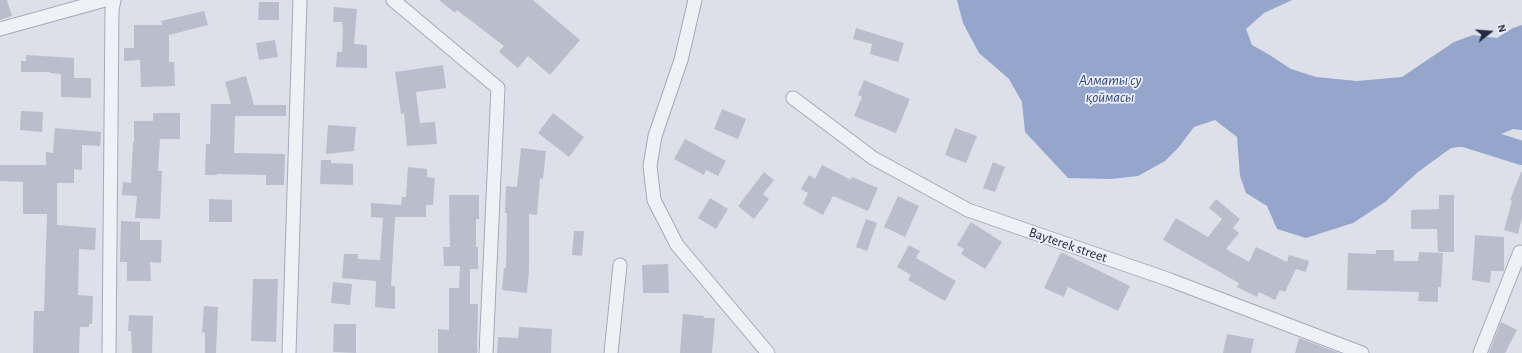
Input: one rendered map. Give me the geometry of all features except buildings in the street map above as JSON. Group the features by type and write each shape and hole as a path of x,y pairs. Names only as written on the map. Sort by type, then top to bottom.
{"street":[{"path":"0,29 105,0"},
{"path":"108,353 112,10 114,0"},
{"path":"289,353 300,0"},
{"path":"393,0 498,88 486,353"},
{"path":"695,0 681,60 655,136 650,166 654,200 677,246 768,353"},
{"name":"Bayterek street","path":"793,98 873,158 968,210 1162,278 1362,353"},
{"path":"1480,353 1520,252"},
{"path":"611,353 620,265"}],"water":[{"name":"Алматы су қоймасы","path":"957,0 1292,0 1264,13 1246,29 1252,45 1291,69 1316,77 1357,81 1402,77 1454,42 1473,35 1497,38 1513,28 1522,25 1522,130 1513,129 1475,145 1451,148 1418,172 1385,202 1353,223 1306,238 1277,229 1267,206 1246,193 1240,176 1237,137 1215,120 1194,127 1178,148 1165,161 1138,176 1111,179 1068,178 1025,132 1022,102 1009,79 979,53 963,23"}],"waterway":[{"path":"1452,131 1522,153"}]}
